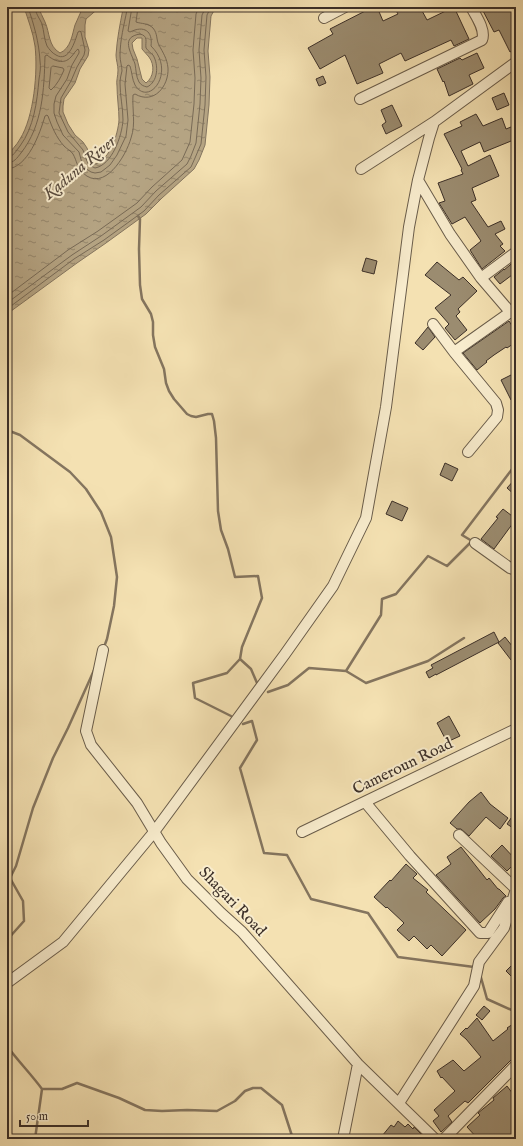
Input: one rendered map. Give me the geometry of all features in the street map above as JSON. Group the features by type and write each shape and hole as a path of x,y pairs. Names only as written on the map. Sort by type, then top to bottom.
{"street":[{"path":"324,18 345,7"},
{"path":"360,99 482,40 484,36 483,29 471,7"},
{"path":"361,169 434,122 516,62"},
{"path":"7,983 63,942 154,832 333,586 366,518 386,408 409,227 418,180 434,122"},
{"path":"418,180 450,234 481,278 513,311 454,352"},
{"path":"481,278 516,252"},
{"path":"433,324 496,404 498,410 497,417 468,452"},
{"path":"475,543 510,568 516,570"},
{"name":"Shagari Road","path":"103,650 86,731 91,745 137,803 154,832 187,879 242,932 358,1064 435,1139"},
{"name":"Cameroun Road","path":"302,832 516,729"},
{"path":"366,802 410,856 480,933 488,933 516,889"},
{"path":"460,835 516,889"},
{"path":"399,1103 474,986 478,969 504,928 516,889"},
{"path":"343,1139 358,1064"},
{"path":"444,1139 516,1066"}],"water":[{"name":"Kaduna River","path":"24,7 38,7 47,26 51,43 60,53 69,45 75,25 83,7 100,7 86,19 85,37 89,50 88,56 80,69 75,83 64,99 63,106 63,112 68,124 75,135 83,142 87,148 91,160 95,164 100,162 109,152 115,139 118,126 118,70 116,55 123,9 122,7 216,7 211,16 208,51 210,77 205,145 194,169 146,214 7,314 7,156 19,141 29,119 34,94 36,68 35,46","holes":["137,38 142,38 142,49 151,60 153,67 151,78 146,83 142,79 132,43"]}],"building":[{"path":"373,7 377,7 383,21 398,14 394,7 420,7 427,20 454,7 469,39 454,46 451,40 405,61 401,53 379,64 383,73 357,84 345,55 320,69 308,48 333,34 330,29"},
{"path":"481,7 516,7 516,49 510,52 499,30 494,32"},
{"path":"477,53 484,68 469,75 473,84 449,96 444,81 443,82 437,69 460,58 462,60"},
{"path":"323,76 326,83 319,86 316,79"},
{"path":"504,93 509,105 497,110 492,98"},
{"path":"392,105 402,126 386,134 382,125 386,122 381,110"},
{"path":"476,114 483,126 502,118 506,129 516,125 516,139 484,152 480,142 461,151 468,166 490,155 499,176 472,188 476,200 471,202 488,227 501,221 505,229 495,234 503,244 500,246 505,251 482,269 470,250 481,241 465,217 452,224 439,203 445,201 438,183 463,174 462,169 444,134 462,126 460,122"},
{"path":"366,258 377,261 374,274 362,271"},
{"path":"516,260 516,280 512,275 500,284 494,277"},
{"path":"437,262 459,280 463,277 477,291 458,309 460,312 456,316 467,330 455,340 445,328 449,324 435,308 451,295 425,275"},
{"path":"509,321 516,332 516,342 494,355 477,370 463,353"},
{"path":"428,327 435,337 423,350 415,343"},
{"path":"511,375 516,384 516,397 511,400 501,380"},
{"path":"445,463 458,469 452,481 440,475"},
{"path":"516,478 516,496 507,488"},
{"path":"392,501 408,508 402,521 386,514"},
{"path":"503,509 516,519 494,549 481,539 498,518 496,517"},
{"path":"494,632 499,642 429,678 426,672 433,668 431,665"},
{"path":"505,637 516,651 516,656 511,660 498,643"},
{"path":"449,716 460,736 447,742 437,723"},
{"path":"481,792 490,804 508,818 500,829 486,817 469,836 461,829 457,829 450,823 469,802"},
{"path":"516,811 516,830 507,824"},
{"path":"502,845 516,860 516,862 507,871 491,856"},
{"path":"461,847 487,880 489,878 506,896 480,923 436,875 451,864 447,857"},
{"path":"406,864 417,874 413,878 428,890 426,892 466,930 442,956 431,945 427,949 414,936 409,941 397,930 404,923 374,897"},
{"path":"516,961 516,981 506,971"},
{"path":"484,1006 490,1011 482,1020 476,1015"},
{"path":"477,1018 493,1041 516,1022 516,1059 511,1060 468,1103 465,1101 448,1116 452,1122 441,1132 433,1121 439,1116 434,1110 455,1091 442,1077 441,1078 437,1071 453,1060 464,1071 481,1057 460,1034"},
{"path":"507,1086 516,1098 516,1134 510,1139 478,1139 467,1127 480,1115 478,1113 494,1100 493,1098"},
{"path":"398,1121 405,1127 408,1124 413,1129 414,1127 426,1139 385,1139 382,1136 391,1125 394,1127"}],"waterway":[{"path":"138,216 140,219 139,249 142,299 151,314 155,347 164,369 166,383 174,399 187,414 196,417 212,414 216,438 218,511 221,530 228,549 235,577 258,576 262,598 242,647 240,659 227,673 193,683 195,698 231,716"},
{"path":"516,364 513,366 516,372"},
{"path":"7,430 20,435 70,472 86,489 101,512 111,537 117,577 114,606 104,647"},
{"path":"346,671 381,615 382,599 396,594 428,556 447,566 472,541 462,535 516,464"},
{"path":"268,692 288,685 309,668 346,671 366,683 428,661 464,638"},
{"path":"240,659 251,669 257,683"},
{"path":"7,940 24,921 23,901 10,878 16,866 33,808 53,758 95,668"},
{"path":"243,724 252,721 257,740 240,768 264,853 287,855 311,899 368,913 398,957 474,967"},
{"path":"480,974 487,999 516,1012"},
{"path":"7,1046 42,1089 35,1139"},
{"path":"42,1089 62,1089 77,1083 119,1098 145,1110 217,1111 235,1101 245,1091 253,1088 261,1088 282,1105 293,1139"}]}
